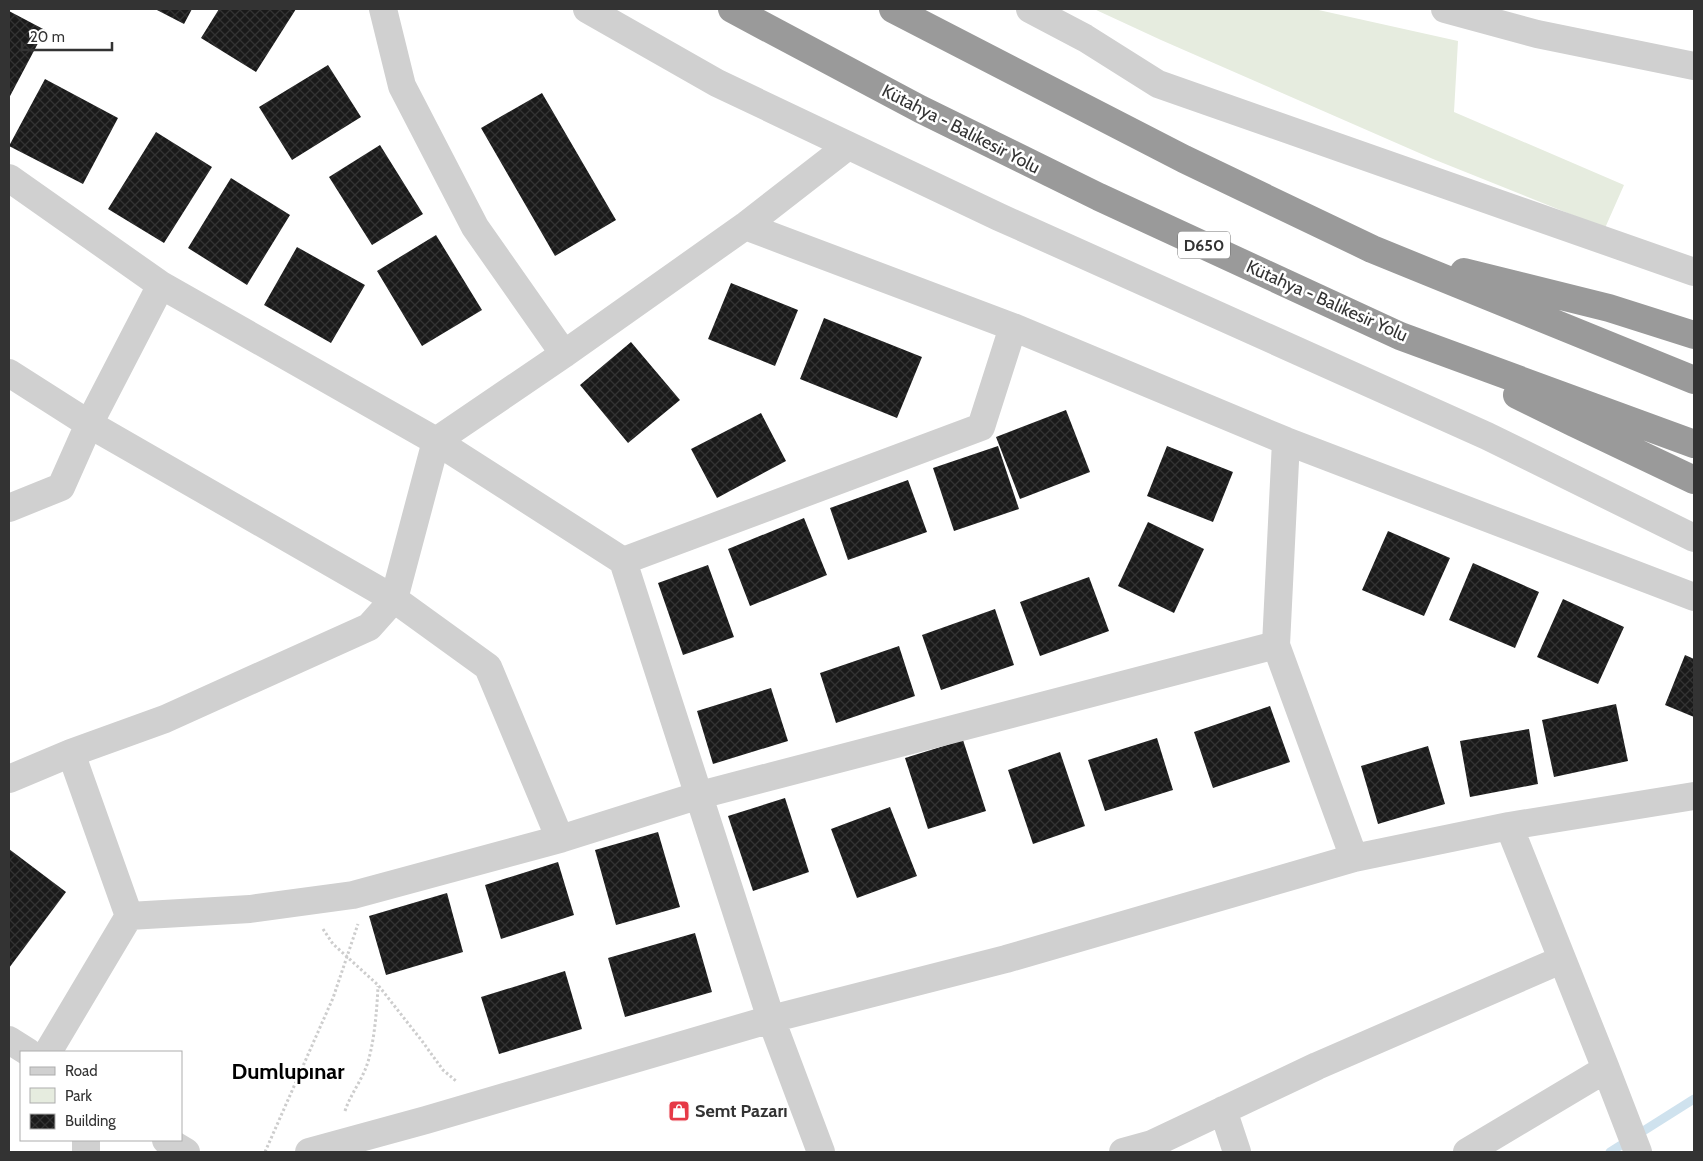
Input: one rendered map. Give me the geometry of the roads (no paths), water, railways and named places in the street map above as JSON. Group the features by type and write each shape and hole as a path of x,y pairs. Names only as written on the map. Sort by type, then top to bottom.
{"highway":[{"name":"Kütahya - Balıkesir Yolu","path":"732,9 947,123 1099,197 1400,336 1694,444"},
{"path":"893,9 1184,159 1372,249 1694,380"},
{"path":"1372,249 1609,308 1694,335"},
{"path":"1400,336 1574,423 1694,480"}],"street":[{"path":"383,9 402,86 475,227 564,354"},
{"path":"587,9 717,83 848,146 999,218 1487,436 1694,538"},
{"path":"1030,9 1085,38 1158,84 1694,272"},
{"path":"1445,9 1537,34 1694,66"},
{"path":"9,778 164,719 369,627 394,599 436,441 564,354 745,226 848,146"},
{"path":"9,178 161,285 436,441 623,562 771,1019 821,1152"},
{"path":"745,226 1013,327 1286,441 1694,597"},
{"path":"9,508 61,487 89,424 161,285"},
{"path":"623,562 981,427 1013,327"},
{"path":"9,373 89,424 394,599 488,667 560,840"},
{"path":"1286,441 1276,645 1354,858"},
{"path":"129,916 250,909 366,892 560,840 700,795 1276,645"},
{"path":"71,753 129,916"},
{"path":"309,1152 771,1019 1006,959 1354,858 1509,826 1694,796"},
{"path":"1509,826 1638,1152"},
{"path":"49,1051 129,916"},
{"path":"1123,1152 1152,1144 1317,1066 1561,960"},
{"path":"9,1040 26,1051"},
{"path":"1466,1152 1606,1069"},
{"path":"1223,1110 1237,1152"},
{"path":"168,1141 186,1152"}],"waterway":[{"path":"1610,1152 1694,1099"}],"place":[{"name":"Semt Pazarı","path":"679,1111"}],"district":[{"name":"Dumlupınar","path":"288,1071"}]}
